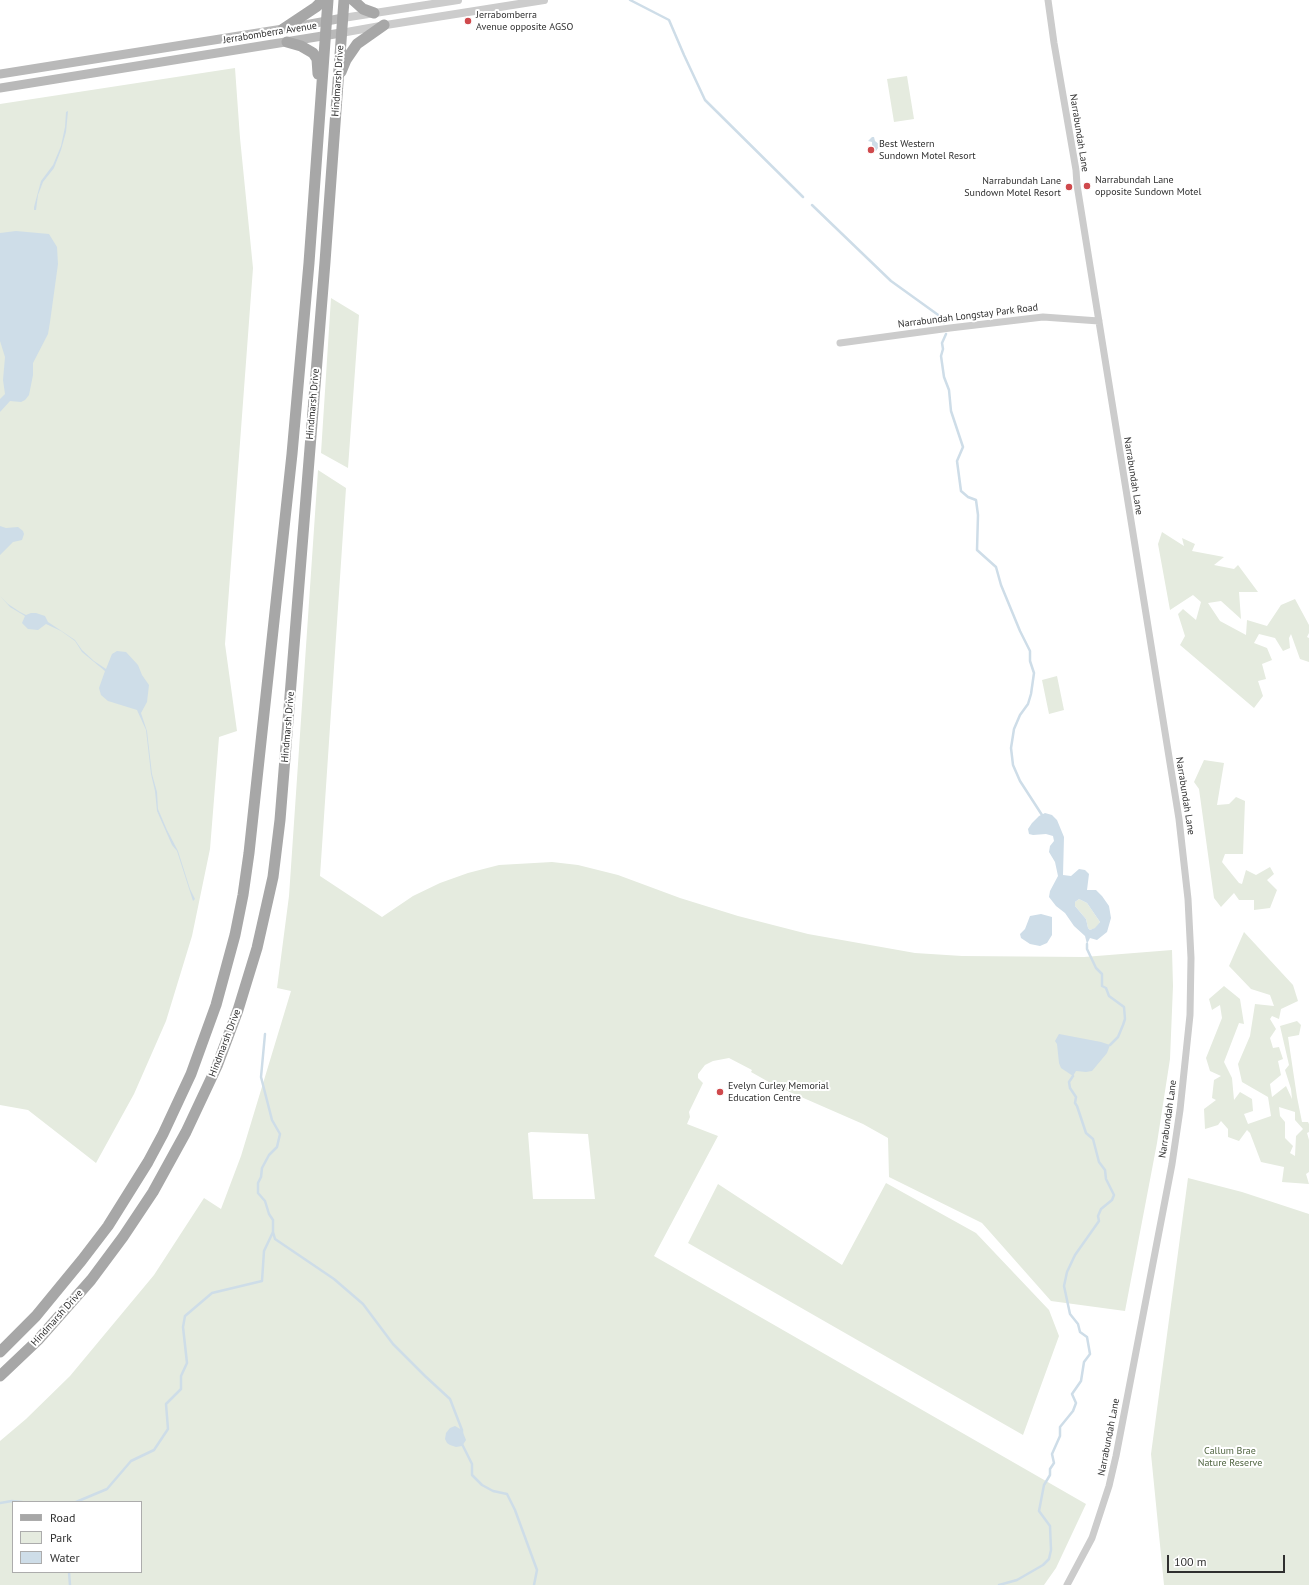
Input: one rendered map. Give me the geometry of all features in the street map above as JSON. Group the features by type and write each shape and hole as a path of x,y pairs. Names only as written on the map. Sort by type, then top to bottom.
{"main road":[{"path":"282,29 316,7 323,0"},
{"name":"Hindmarsh Drive","path":"0,1352 36,1316 108,1226 155,1148 191,1074 216,1005 235,935 249,853 292,454 310,263 328,0"},
{"name":"Hindmarsh Drive","path":"0,1376 38,1340 71,1304 110,1255 166,1170 190,1126 217,1066 238,1010 264,921 277,848 287,744 344,0"},
{"path":"353,0 360,6 374,13"},
{"name":"Jerrabomberra Avenue","path":"0,74 97,60 343,18"},
{"path":"337,85 352,50 363,39 384,25"},
{"name":"Jerrabomberra Avenue","path":"0,88 341,33"},
{"path":"287,42 306,48 313,53 316,60 320,121"},
{"path":"85,74 97,60 114,69"},
{"path":"292,454 309,454"}],"street":[{"name":"Jerrabomberra Avenue","path":"343,18 458,0"},
{"name":"Jerrabomberra Avenue","path":"341,33 502,2 544,0"},
{"name":"Narrabundah Lane","path":"1048,1 1183,848 1190,930 1191,995 1187,1059 1174,1149 1116,1456 1109,1486 1092,1538 1067,1585"},
{"name":"Narrabundah Longstay Park Road","path":"840,343 1043,317 1099,320"}],"green space":[{"path":"235,68 240,138 253,268 225,644 237,731 219,737 210,849 192,936 166,1021 134,1094 96,1163 28,1110 0,1105 0,104"},
{"path":"907,76 914,119 894,122 887,79"},
{"path":"331,298 359,315 348,468 321,453"},
{"path":"318,470 346,488 320,876 382,917 413,896 440,883 468,873 499,865 552,862 578,865 618,875 680,898 738,916 808,934 915,953 962,956 1084,957 1172,950 1173,986 1170,1059 1157,1143 1125,1311 1051,1301 982,1223 889,1177 888,1138 863,1124 776,1086 751,1072 752,1070 729,1058 713,1061 705,1065 698,1074 698,1078 703,1083 689,1112 690,1117 687,1124 718,1136 654,1256 1086,1504 1056,1568 1044,1585 0,1585 0,1441 26,1419 70,1376 154,1275 204,1198 221,1209 241,1156 291,991 277,988 289,896","holes":["528,1133 588,1134 595,1199 533,1199"]},
{"path":"1162,532 1184,546 1182,538 1195,544 1192,551 1224,557 1214,565 1234,569 1238,565 1258,592 1239,592 1241,619 1221,601 1208,603 1220,621 1246,635 1247,620 1267,626 1281,605 1295,599 1309,625 1309,633 1307,637 1309,638 1309,662 1300,659 1291,634 1289,638 1290,648 1283,651 1275,638 1259,634 1254,643 1267,648 1272,660 1262,664 1266,679 1258,681 1263,696 1254,708 1180,645 1185,636 1178,614 1183,609 1196,620 1201,602 1193,595 1170,610 1158,544"},
{"path":"1057,676 1064,710 1049,714 1042,680"},
{"path":"1204,760 1224,763 1217,805 1229,804 1236,797 1245,801 1243,854 1225,854 1222,862 1239,883 1242,884 1246,870 1256,875 1270,867 1274,874 1267,880 1277,890 1270,908 1254,910 1254,900 1239,900 1234,893 1221,907 1214,898 1199,789 1194,782"},
{"path":"1079,899 1087,903 1100,922 1096,928 1090,930 1088,928 1086,919 1075,906 1075,902"},
{"path":"1244,932 1293,985 1298,1001 1281,1009 1279,1019 1272,1016 1270,1019 1276,1029 1270,1038 1273,1048 1279,1047 1283,1059 1278,1061 1281,1075 1270,1084 1272,1097 1286,1086 1292,1099 1291,1089 1285,1070 1289,1065 1280,1026 1297,1021 1301,1025 1299,1035 1288,1037 1302,1122 1308,1122 1309,1124 1309,1132 1307,1133 1309,1140 1309,1172 1306,1174 1309,1184 1282,1182 1284,1167 1261,1162 1250,1133 1247,1130 1239,1141 1228,1137 1228,1129 1221,1121 1218,1125 1205,1129 1204,1109 1216,1100 1212,1098 1214,1080 1221,1076 1210,1071 1206,1058 1222,1018 1220,1005 1212,1010 1209,999 1224,986 1240,999 1244,1024 1239,1023 1224,1062 1232,1078 1234,1100 1240,1092 1252,1099 1253,1111 1244,1114 1248,1124 1271,1116 1268,1097 1242,1082 1238,1064 1250,1036 1255,1004 1274,1006 1270,995 1251,989 1229,966","holes":["1279,1107 1295,1112 1295,1120 1303,1129 1296,1136 1295,1156 1290,1153 1293,1146 1285,1138 1285,1122 1280,1116"]},
{"name":"Callum Brae Nature Reserve","path":"1188,1178 1242,1192 1309,1214 1309,1585 1164,1585 1151,1454"},
{"path":"886,1183 976,1233 1049,1310 1059,1336 1023,1435 688,1243 718,1184 842,1265"}],"water":[{"path":"68,111 66,132 61,150 54,168 43,182 38,195 36,210 34,210 41,181 53,165 61,146 66,112"},
{"path":"874,137 875,141 880,145 876,151 869,153 867,150 872,146 872,142 868,141"},
{"path":"16,231 49,234 57,247 58,264 48,334 33,363 33,375 29,395 21,402 10,401 0,412 0,399 5,394 3,380 5,357 0,341 0,233"},
{"path":"0,526 6,528 18,527 24,534 22,540 13,542 0,555"},
{"path":"0,596 8,604 26,615 36,613 45,616 48,622 75,640 82,650 106,669 112,654 117,651 126,652 138,665 142,675 149,685 147,702 141,713 147,731 152,774 157,792 158,809 178,851 190,889 195,899 193,901 177,851 172,845 157,811 146,730 137,710 108,701 101,695 99,688 105,671 82,652 75,641 61,631 46,624 38,630 28,629 22,623 25,616 10,607"},
{"path":"1045,813 1052,815 1057,820 1064,837 1063,875 1071,876 1079,869 1085,870 1089,874 1087,890 1096,890 1109,906 1111,918 1107,932 1097,940 1090,938 1087,944 1085,936 1074,926 1065,913 1056,906 1049,897 1050,891 1058,876 1055,862 1049,852 1050,846 1054,841 1053,836 1046,834 1029,834 1028,829 1039,816","holes":["1079,899 1087,903 1100,922 1095,928 1090,930 1086,919 1075,906 1075,902"]},
{"path":"1041,914 1052,917 1052,935 1047,943 1040,946 1030,944 1021,938 1020,934 1025,929 1030,916"},
{"path":"1059,1034 1110,1045 1107,1053 1092,1071 1076,1071 1073,1076 1061,1068 1059,1063 1057,1044 1055,1041"},
{"path":"455,1426 462,1430 466,1440 462,1446 456,1447 450,1445 445,1439 446,1433 450,1428"}],"waterway":[{"path":"630,0 669,20 705,100 803,197"},
{"path":"812,205 891,281 941,317 944,323"},
{"path":"946,334 942,343 943,349 941,356 944,377 949,390 951,411 963,447 957,461 961,491 968,497 976,500 978,515 977,550 996,567 1001,585 1030,651 1030,661 1034,673 1031,694 1028,704 1020,715 1014,729 1011,748 1013,765 1020,781 1042,815"},
{"path":"1087,944 1087,949 1096,968 1102,974 1102,986 1106,988 1109,996 1124,1007 1125,1019 1123,1025 1118,1037 1110,1045"},
{"path":"78,1501 107,1489 131,1461 154,1450 168,1429 166,1404 181,1389 181,1376 187,1363 183,1327 185,1316 212,1293 262,1281 264,1251 273,1232 273,1220 269,1214 265,1201 258,1193 258,1183 261,1177 262,1168 269,1155 277,1147 280,1134 272,1120 261,1077 265,1034"},
{"path":"999,1585 1017,1580 1043,1565 1049,1559 1051,1550 1050,1526 1039,1511 1044,1485 1050,1475 1050,1469 1054,1463 1052,1454 1060,1436 1060,1427 1073,1411 1076,1403 1072,1394 1081,1381 1084,1362 1090,1354 1087,1337 1080,1332 1078,1324 1070,1314 1064,1286 1067,1272 1075,1255 1099,1221 1098,1216 1101,1209 1112,1200 1114,1195 1106,1179 1105,1170 1099,1162 1093,1139 1086,1133 1075,1103 1076,1097 1070,1088 1069,1082 1073,1076"},
{"path":"273,1232 275,1239 334,1279 363,1304 393,1344 450,1399 462,1433"},
{"path":"462,1444 472,1464 472,1475 482,1485 493,1491 507,1494 515,1510 537,1570 534,1585"},
{"path":"0,1503 12,1501"},
{"path":"69,1573 70,1585"}],"place":[{"name":"Jerrabomberra Avenue opposite AGSO","path":"468,21"},
{"name":"Best Western Sundown Motel Resort","path":"871,150"},
{"name":"Narrabundah Lane opposite Sundown Motel","path":"1087,186"},
{"name":"Narrabundah Lane Sundown Motel Resort","path":"1069,187"},
{"name":"Evelyn Curley Memorial Education Centre","path":"720,1092"}]}
